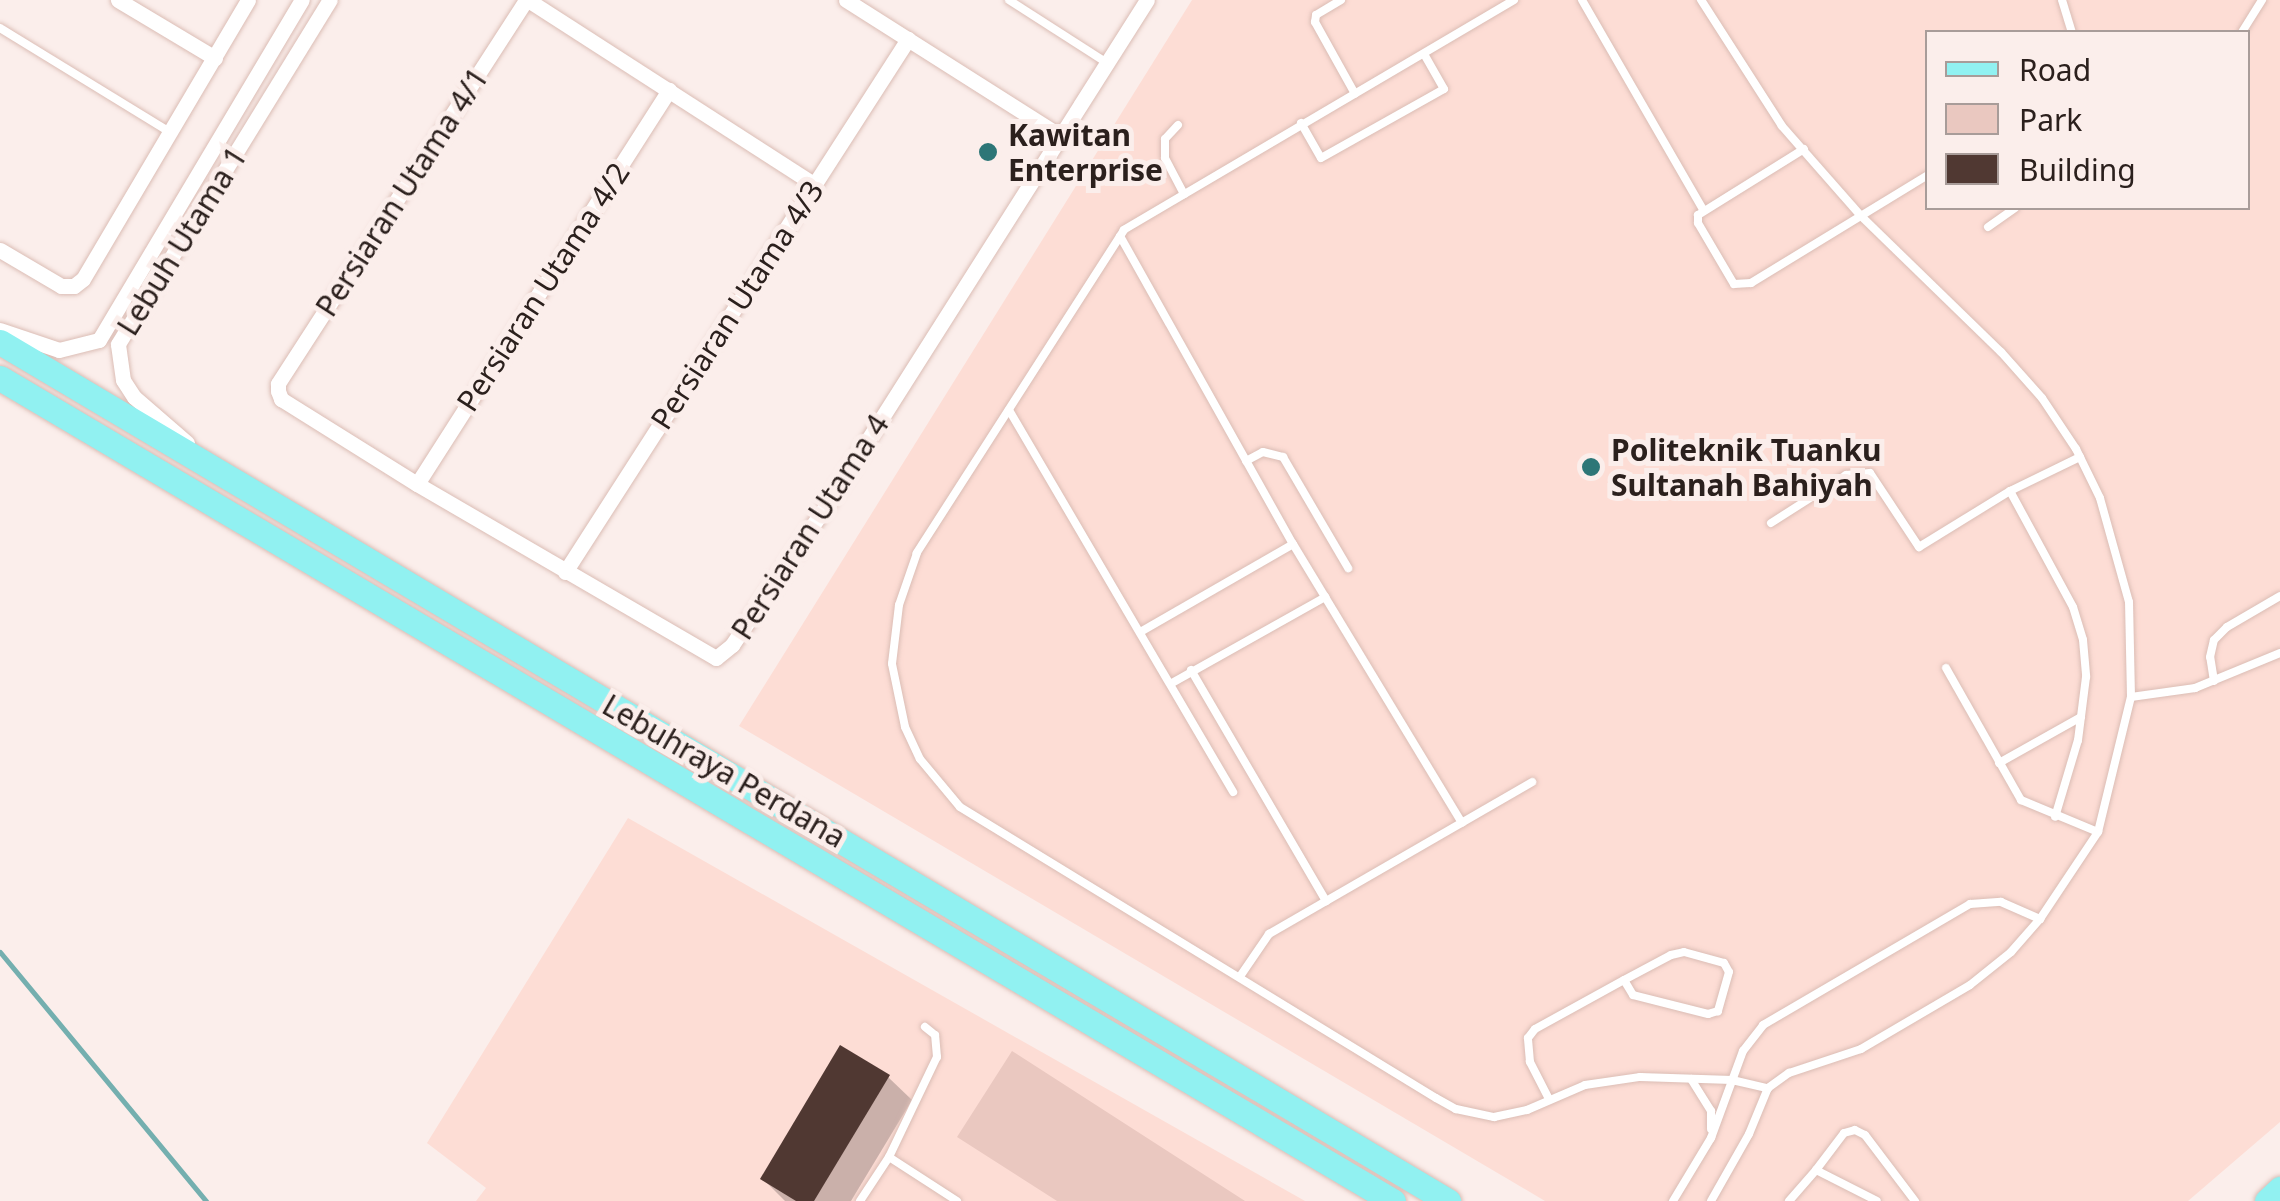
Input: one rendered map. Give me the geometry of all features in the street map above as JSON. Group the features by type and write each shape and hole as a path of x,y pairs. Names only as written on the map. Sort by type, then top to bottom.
{"main road":[{"name":"Lebuhraya Perdana","path":"0,342 1448,1201"},
{"name":"Lebuhraya Perdana","path":"0,378 1393,1201"},
{"path":"2267,1201 2280,1190"}],"street":[{"path":"118,0 215,58"},
{"path":"0,250 61,286 74,286 82,279 248,0"},
{"name":"Lebuh Utama 1","path":"0,330 58,350 98,340 302,0"},
{"name":"Lebuh Utama 1","path":"214,466 134,396 124,380 118,344 330,0"},
{"path":"527,0 814,184"},
{"name":"Persiaran Utama 4/1","path":"278,384 527,0"},
{"path":"846,0 869,6 908,39 1060,136"},
{"name":"Persiaran Utama 4","path":"278,384 281,400 417,484 704,654 716,658 726,654 829,500 1147,0"},
{"name":"Persiaran Utama 4/3","path":"566,572 908,39"},
{"name":"Persiaran Utama 4/2","path":"417,484 669,90"}],"lane":[{"path":"1010,0 1107,63"},
{"path":"1341,0 1316,14 1315,22 1355,94"},
{"path":"1514,0 1184,194 1120,236 910,569 899,605 892,664 905,727 920,759 960,807 1456,1109 1494,1117 1527,1110 1606,1080 1732,1080 1768,1088"},
{"path":"1582,0 1703,210"},
{"path":"1701,0 1762,100 1861,216 2001,352 2042,398 2080,458 2100,498 2129,602 2132,697 2098,832 2040,920 2011,952 1970,985 1911,1023 1861,1049 1789,1073 1768,1088 1749,1134 1712,1201"},
{"path":"2062,0 2071,30"},
{"path":"2243,30 2262,0"},
{"path":"0,28 170,132"},
{"path":"1302,124 1322,158 1444,89 1424,54"},
{"path":"1178,125 1164,138 1165,158 1184,194"},
{"path":"1804,149 1703,210 1698,223 1734,284 1751,282 1925,177"},
{"path":"1988,227 2012,210"},
{"path":"1120,236 1292,544 1462,823"},
{"path":"1009,410 1233,792"},
{"path":"1246,461 1264,452 1282,456 1348,568"},
{"path":"1770,523 1846,475 1870,473 1920,547 2010,491 2080,458"},
{"path":"2010,491 2073,607 2083,640 2086,677 2081,717 2055,817"},
{"path":"1142,631 1292,544"},
{"path":"2214,681 2210,657 2214,640 2227,627 2280,596"},
{"path":"1172,683 1325,597"},
{"path":"2132,697 2164,696 2214,681 2280,653"},
{"path":"1946,668 2021,800 2098,832"},
{"path":"1192,670 1326,901"},
{"path":"1999,763 2081,717"},
{"path":"1241,975 1269,934 1532,782"},
{"path":"1673,1201 1711,1138 1743,1051 1764,1024 1970,904 2015,905 2040,920"},
{"path":"1549,1099 1530,1062 1528,1038 1535,1030 1624,980 1684,952 1724,963 1730,972 1718,1011 1708,1014 1633,995 1624,980"},
{"path":"860,1201 889,1156 937,1057 934,1035 924,1027"},
{"path":"1690,1078 1711,1111 1711,1138"},
{"path":"1788,1201 1844,1133 1855,1130 1865,1136 1915,1201"},
{"path":"889,1156 957,1201"},
{"path":"1816,1170 1877,1201"}],"shaded area":[{"name":"Politeknik Tuanku Sultanah Bahiyah","path":"1192,0 2280,0 2280,1122 2188,1201 1545,1201 739,726"},
{"path":"628,818 1305,1201 476,1201 486,1188 427,1143"}],"green space":[{"path":"1012,1051 1245,1201 1057,1201 957,1137"}],"building":[{"path":"840,1045 890,1075 814,1201 796,1201 760,1179"}],"waterway":[{"path":"0,952 206,1201"}],"place":[{"name":"Kawitan Enterprise","path":"988,152"},
{"name":"Politeknik Tuanku Sultanah Bahiyah","path":"1591,467"}]}
